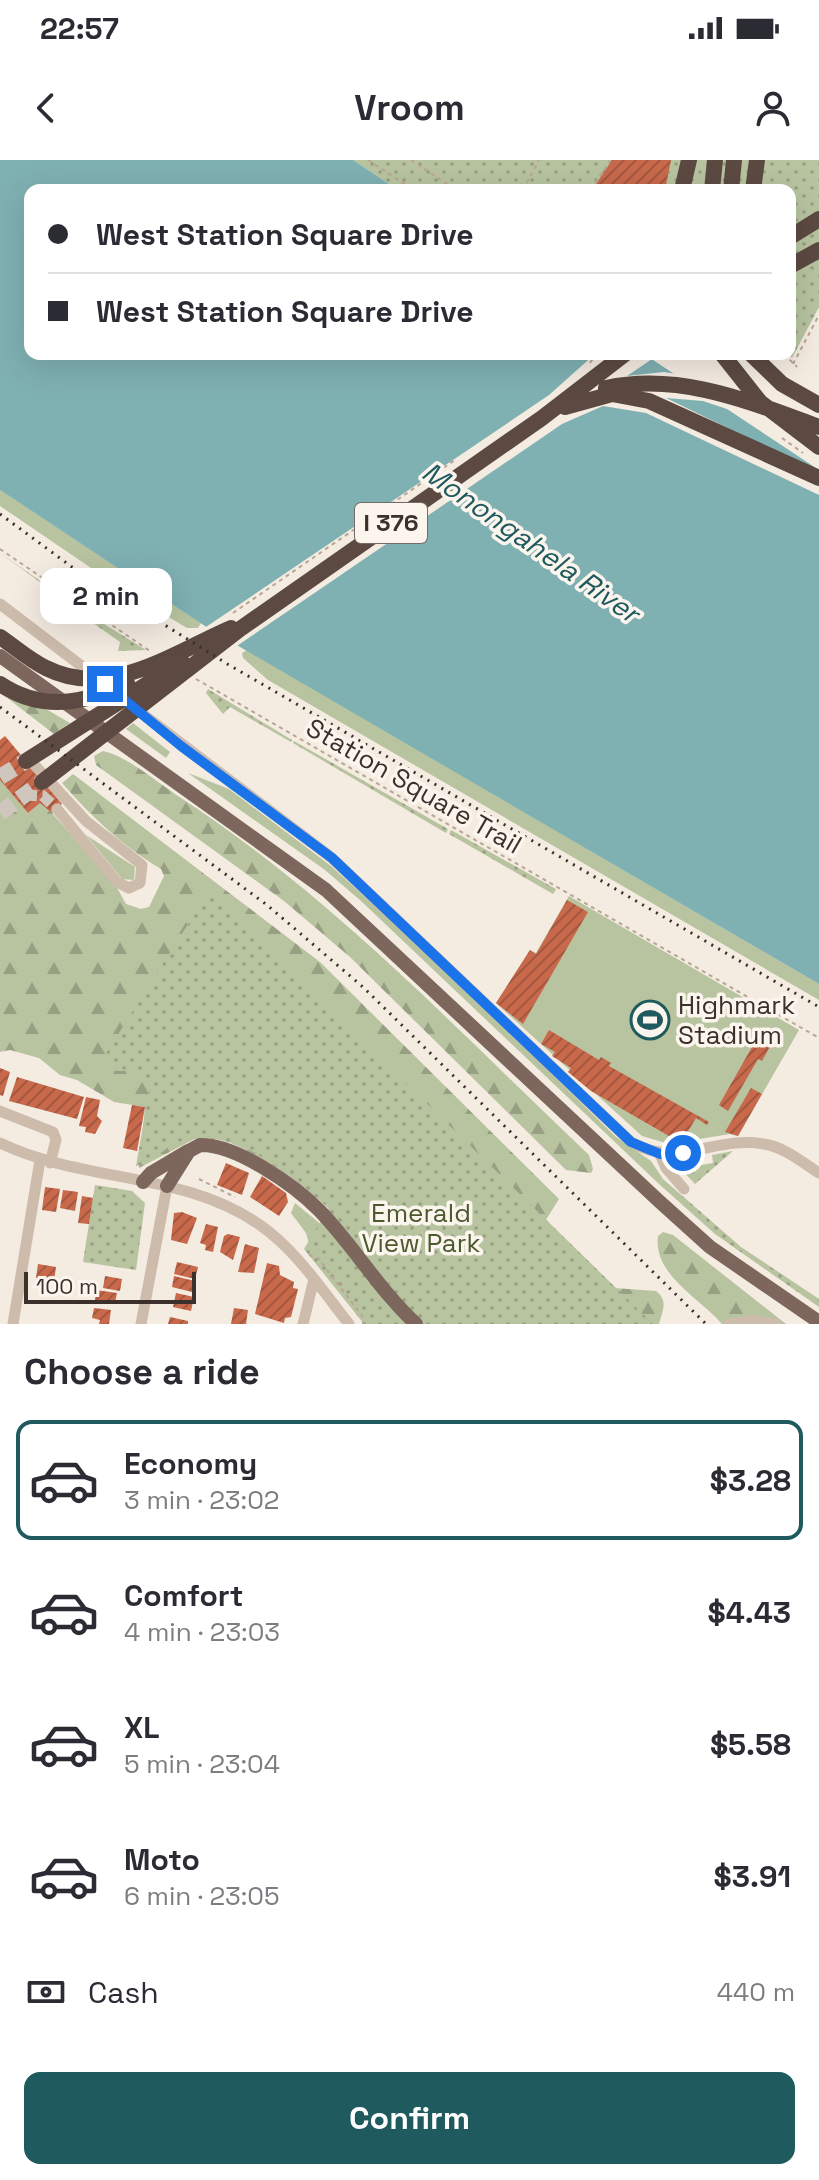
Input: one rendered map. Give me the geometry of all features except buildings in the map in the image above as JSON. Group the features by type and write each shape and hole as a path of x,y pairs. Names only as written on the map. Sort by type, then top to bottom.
{"highway":[{"path":"713,184 715,160"},
{"path":"732,184 734,160"},
{"path":"683,184 688,163"},
{"path":"796,233 819,219"},
{"path":"796,263 819,250"},
{"path":"545,414 614,360"},
{"path":"727,360 760,402 819,447"},
{"path":"756,360 769,374 796,394 819,403"},
{"path":"545,414 592,364"},
{"name":"I 376","path":"29,759 545,414 594,391 664,381 699,387 815,426"},
{"name":"I 376","path":"545,414 601,395 637,398 675,410 819,478"},
{"path":"0,637 46,668 78,679 102,681 124,675 238,622"},
{"path":"0,684 35,700 58,703 86,700 238,622"},
{"name":"I 376","path":"42,782 238,622"}],"main road":[{"path":"0,656 326,890 680,1220 766,1288 819,1322"},
{"path":"143,1182 200,1145 239,1155 279,1178 318,1209 394,1304 416,1324"},
{"path":"167,1186 189,1151"}],"street":[{"path":"0,604 181,746 332,858 631,1142 660,1154 759,1143 777,1147 819,1173"},
{"path":"29,759 86,821 142,865 140,883 129,888 117,882 57,809"},
{"path":"0,1111 53,1132 56,1140 45,1161 13,1324"},
{"path":"0,1143 45,1161 167,1186 213,1200 250,1218 280,1241 349,1324"},
{"path":"660,1154 666,1168 684,1189"},
{"path":"141,1324 167,1186"},
{"path":"303,1324 314,1279"},
{"path":"729,1324 753,1321 776,1324"}],"path":[{"path":"368,160 405,184"},
{"path":"411,160 447,184"},
{"path":"526,184 539,160"},
{"path":"595,184 610,160"},
{"path":"796,358 819,315"},
{"path":"789,360 797,367"},
{"path":"793,364 795,360"},
{"path":"238,622 466,453"},
{"path":"0,549 150,650"},
{"name":"Station Square Trail","path":"187,673 819,1038"}],"green space":[{"path":"353,160 819,160 819,307 796,350 796,184 389,184"},
{"path":"0,490 201,623 198,628 187,628 119,587 0,506"},
{"path":"0,553 85,612 84,614"},
{"path":"88,614 146,650 118,651 120,642 86,618"},
{"path":"247,650 819,984 819,1000 268,680 243,658 242,653"},
{"path":"208,689 291,742 230,707 223,714 206,693"},
{"path":"6,697 46,709 70,723 54,734"},
{"path":"133,723 170,752 166,758 126,729"},
{"path":"293,743 448,829 446,833"},
{"path":"103,751 133,765 237,837 343,922 589,1155 593,1169 591,1173 566,1170 350,957 284,901 96,765 94,756"},
{"path":"188,773 229,789 331,866 453,977 616,1137 651,1161 663,1179 659,1184 361,901 325,870"},
{"name":"Emerald View Park","path":"73,774 320,962 559,1199 542,1226 614,1288 656,1291 660,1295 664,1306 659,1324 430,1324 332,1212 277,1168 244,1149 206,1133 139,1168 145,1107 114,1102 77,1080 60,1075 39,1058 10,1050 0,1052 0,780 28,813 40,803 46,806 116,886 126,904 141,909 149,907 164,876 161,869 108,830 62,783"},
{"path":"451,830 556,889 553,894 449,834"},
{"path":"86,835 135,867 134,880 122,879"},
{"name":"Emerald View Park","path":"209,891 653,1324 364,1324 304,1249 329,1208 278,1167 240,1146 199,1138 178,1142 148,1163 136,1166 151,1081 130,1071 116,1071 105,1055"},
{"name":"Highmark Stadium","path":"569,896 799,1030 738,1136 730,1134 669,1144 642,1136 496,1003 530,950 536,953"},
{"path":"733,1151 695,1184 677,1165 679,1160 687,1159 689,1167 713,1163 712,1155"},
{"path":"663,1179 741,1247 819,1299 819,1307 715,1234 659,1184"},
{"path":"95,1185 132,1191 145,1203 136,1270 83,1262"},
{"path":"295,1203 323,1226 311,1251 306,1233 291,1213"},
{"path":"663,1232 673,1235 786,1324 722,1324 670,1274 658,1250 658,1236"}],"water":[{"name":"Monongahela River","path":"0,160 353,160 389,184 24,184 24,360 653,360 819,470 819,984 211,630 0,490"}],"pier":[{"path":"588,360 651,360 627,376 664,372 683,375 739,413 703,401 666,398 819,472 819,495 646,413 603,406 562,424 234,648 203,629 549,395"}],"tunnel":[{"path":"0,777 26,761"},
{"path":"0,813 42,782"},
{"path":"26,795 43,796 57,809"}],"railway":[{"path":"0,514 72,567 224,662 819,1007"},
{"path":"0,707 267,905 363,987 706,1324"}],"place":[{"name":"Highmark Stadium","path":"650,1020"}],"route":[{"path":"105,684 181,746 332,858 631,1142 660,1154 683,1153"}]}
